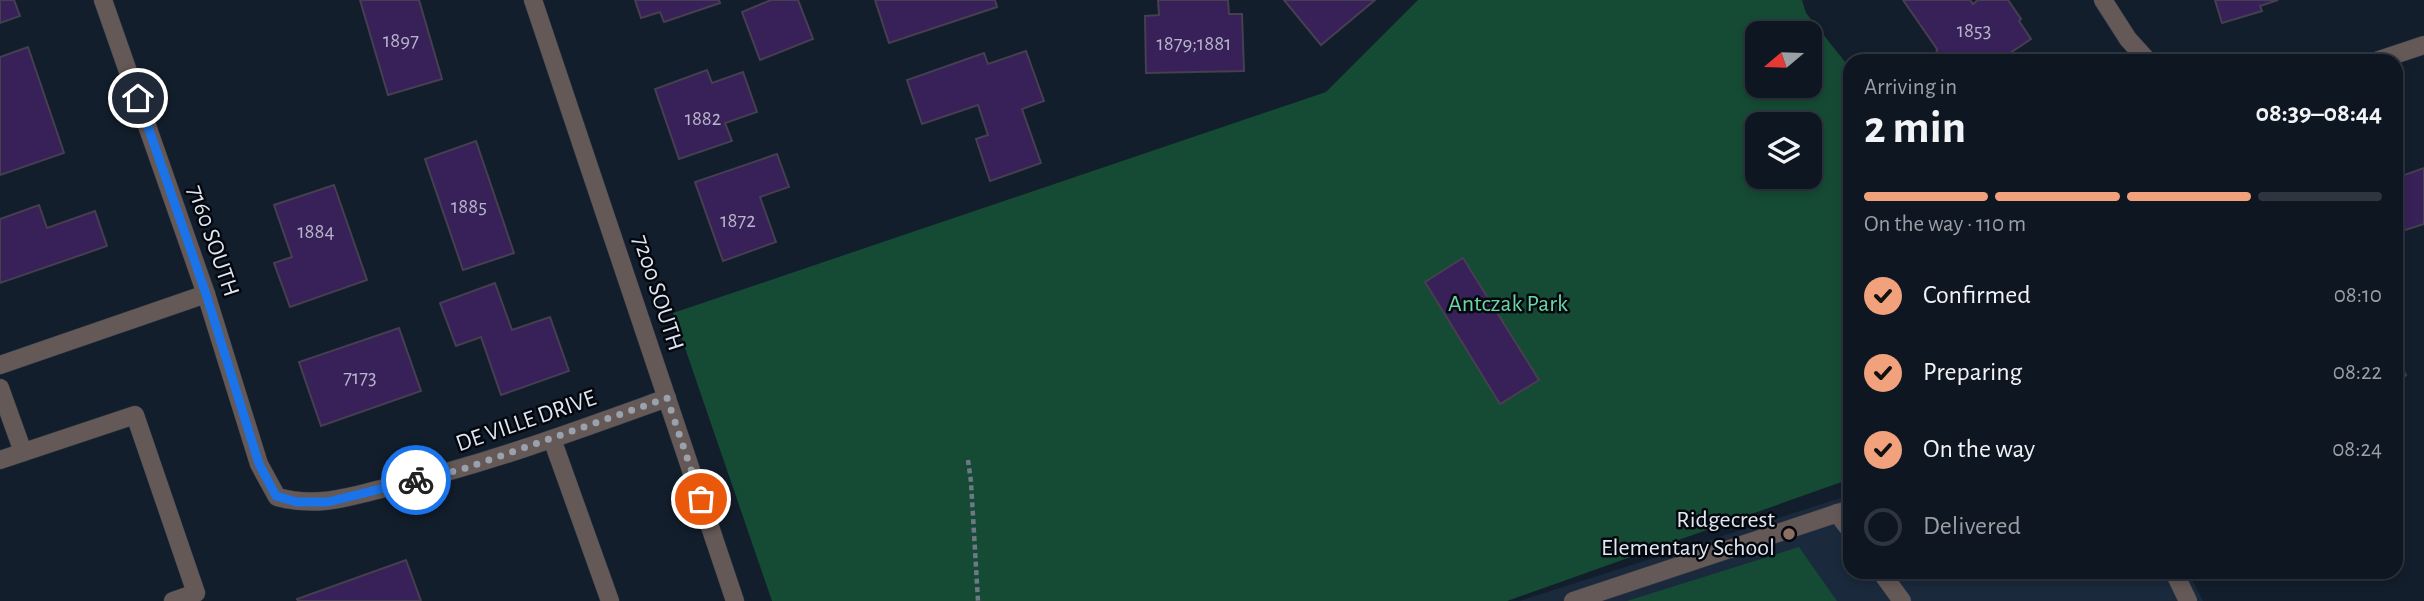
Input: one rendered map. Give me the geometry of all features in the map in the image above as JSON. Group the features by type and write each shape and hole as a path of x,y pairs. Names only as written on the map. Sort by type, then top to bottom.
{"street":[{"name":"7160 SOUTH","path":"103,0 206,294 259,464 276,496"},
{"name":"7200 SOUTH","path":"533,0 735,601"},
{"path":"2103,0 2128,39 2142,54"},
{"path":"2397,54 2423,45"},
{"path":"0,365 206,294"},
{"path":"0,388 23,452"},
{"name":"DE VILLE DRIVE","path":"276,496 297,502 328,502 463,469 667,398"},
{"path":"0,460 135,415 196,593 173,601"},
{"path":"552,439 610,601"},
{"path":"1573,601 1843,511"},
{"path":"1886,579 1902,601"},
{"path":"2177,579 2188,601"}],"path":[{"path":"968,460 978,601"}],"shaded area":[{"name":"Ridgecrest Elementary School","path":"1843,497 1843,579 2192,579 2203,601 1519,601"}],"green space":[{"name":"Antczak Park","path":"1418,0 1802,0 1806,13 1812,21 1745,21 1745,98 1822,98 1822,33 1843,59 1843,481 1507,601 772,601 673,313 1326,92"},
{"path":"1799,547 1837,601 1627,601"}],"building":[{"path":"0,0 14,0 20,16 0,23"},
{"path":"360,0 419,0 442,79 388,95"},
{"path":"635,0 719,0 720,3 664,22 660,12 641,18"},
{"path":"771,0 798,0 813,39 760,60 742,12"},
{"path":"875,0 995,0 997,7 889,43"},
{"path":"1158,0 1228,0 1229,14 1242,14 1244,71 1146,73 1145,16 1159,15"},
{"path":"1284,0 1375,0 1321,45"},
{"path":"1903,0 1970,0 1973,4 1978,0 2008,0 2031,39 2008,54 1936,54 1937,49"},
{"path":"2215,0 2278,0 2260,6 2262,11 2222,23"},
{"path":"28,47 64,153 0,175 0,57"},
{"path":"1026,51 1044,101 1022,109 1041,163 990,181 976,139 988,135 978,105 922,124 907,80 984,53 988,64"},
{"path":"707,70 712,83 743,72 757,112 725,123 732,141 679,159 655,89"},
{"path":"476,141 514,253 463,270 425,159"},
{"path":"777,154 789,187 760,197 776,242 723,261 695,182"},
{"path":"2424,168 2424,224 2403,231 2403,176"},
{"path":"334,185 367,280 290,307 274,263 292,257 274,205"},
{"path":"39,205 47,228 95,211 107,246 0,283 0,219"},
{"path":"1463,258 1539,380 1500,404 1425,282"},
{"path":"495,283 512,330 550,317 569,371 501,395 481,337 456,346 440,303"},
{"path":"399,328 421,391 321,426 299,362"},
{"path":"406,560 421,601 297,599"}],"way so far":[{"path":"416,480 463,469 667,398 701,499"}],"place":[{"name":"Ridgecrest Elementary School","path":"1789,534"}],"route":[{"path":"138,98 206,294 259,464 276,496 297,502 328,502 416,480"}]}
